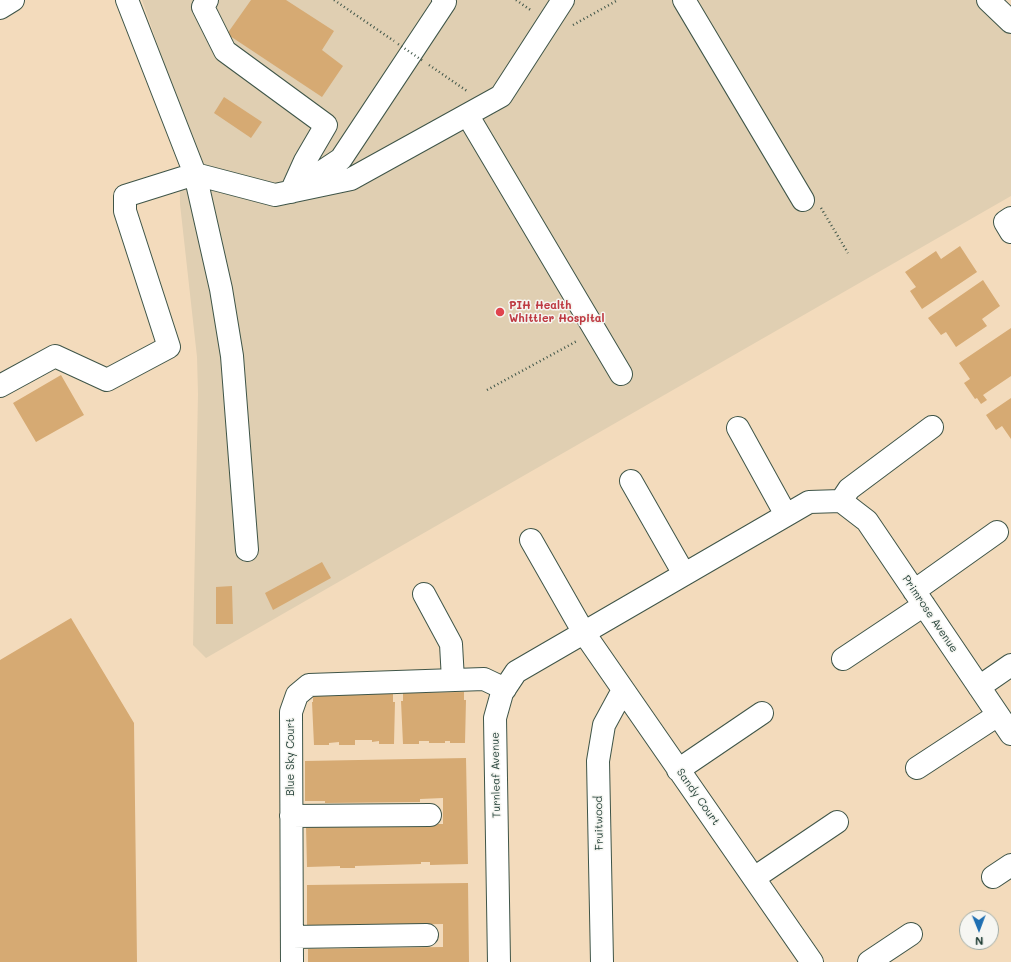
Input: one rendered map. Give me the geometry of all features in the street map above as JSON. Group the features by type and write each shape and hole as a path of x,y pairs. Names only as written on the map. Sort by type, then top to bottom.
{"street":[{"path":"0,8 13,0"},
{"path":"127,0 195,174 221,289 232,356 247,550"},
{"path":"291,192 341,160 445,2 443,0"},
{"path":"0,386 55,356 107,380 169,348 126,211 126,196 195,174 275,195 352,179 468,116 501,96 563,0"},
{"path":"684,0 803,200"},
{"path":"988,0 1011,22"},
{"path":"204,2 225,51 326,125 304,161 291,192"},
{"path":"468,116 621,374"},
{"path":"841,501 849,489 932,427"},
{"path":"738,428 786,515"},
{"path":"631,481 684,574"},
{"name":"Turnleaf Avenue","path":"499,962 495,718 502,693 516,672 809,502 841,501"},
{"name":"Primrose Avenue","path":"841,501 867,521 1011,734"},
{"path":"843,659 998,532"},
{"name":"Sandy Court","path":"531,540 584,633 812,962"},
{"path":"424,594 451,644 453,680"},
{"path":"979,687 1011,665"},
{"name":"Blue Sky Court","path":"292,962 291,712 297,695 309,685 484,679 504,689"},
{"name":"Fruitwood","path":"602,962 598,761 604,725 623,690"},
{"path":"678,770 762,713"},
{"path":"917,768 998,715"},
{"path":"291,816 430,815"},
{"path":"754,878 837,822"},
{"path":"993,877 1011,865"},
{"path":"869,962 911,934"},
{"path":"292,937 427,935"}],"path":[{"path":"334,0 470,93"},
{"path":"516,0 535,13"},
{"path":"572,26 618,0"},
{"path":"487,390 582,338"}],"shaded area":[{"name":"PIH Health Whittier Hospital","path":"142,0 995,0 1011,14 1011,196 206,658 193,645 198,394 197,357 180,204 179,106"}],"building":[{"path":"251,0 286,0 334,31 322,50 343,66 322,97 227,34"},
{"path":"224,97 262,122 251,138 214,113"},
{"path":"960,246 977,272 922,309 910,291 916,287 905,272 936,251 941,259"},
{"path":"983,280 1000,306 982,319 987,326 956,347 946,332 941,335 928,318"},
{"path":"1011,328 1011,376 983,395 987,400 981,404 977,398 975,399 964,383 970,379 959,363"},
{"path":"61,375 84,415 36,442 13,403"},
{"path":"1011,398 1011,439 1002,426 996,430 986,415"},
{"path":"322,562 331,578 273,610 265,593"},
{"path":"232,586 233,624 216,624 216,587"},
{"path":"71,618 134,723 137,962 0,962 0,660"},
{"path":"464,692 464,700 466,700 465,743 450,743 450,741 445,741 445,743 429,743 429,741 419,741 419,744 403,744 401,701 403,701 403,693"},
{"path":"393,693 393,702 395,702 394,744 379,744 379,741 372,742 372,740 355,740 355,745 339,745 339,742 329,743 329,745 314,745 313,694"},
{"path":"466,758 468,864 430,865 430,862 421,862 421,864 355,866 355,868 340,868 340,866 307,867 306,827 341,827 341,824 443,824 443,798 420,799 420,802 325,803 325,801 305,801 305,761"},
{"path":"468,883 469,962 308,962 308,949 443,947 443,924 307,926 307,885"}],"place":[{"name":"PIH Health Whittier Hospital","path":"500,312"}]}
